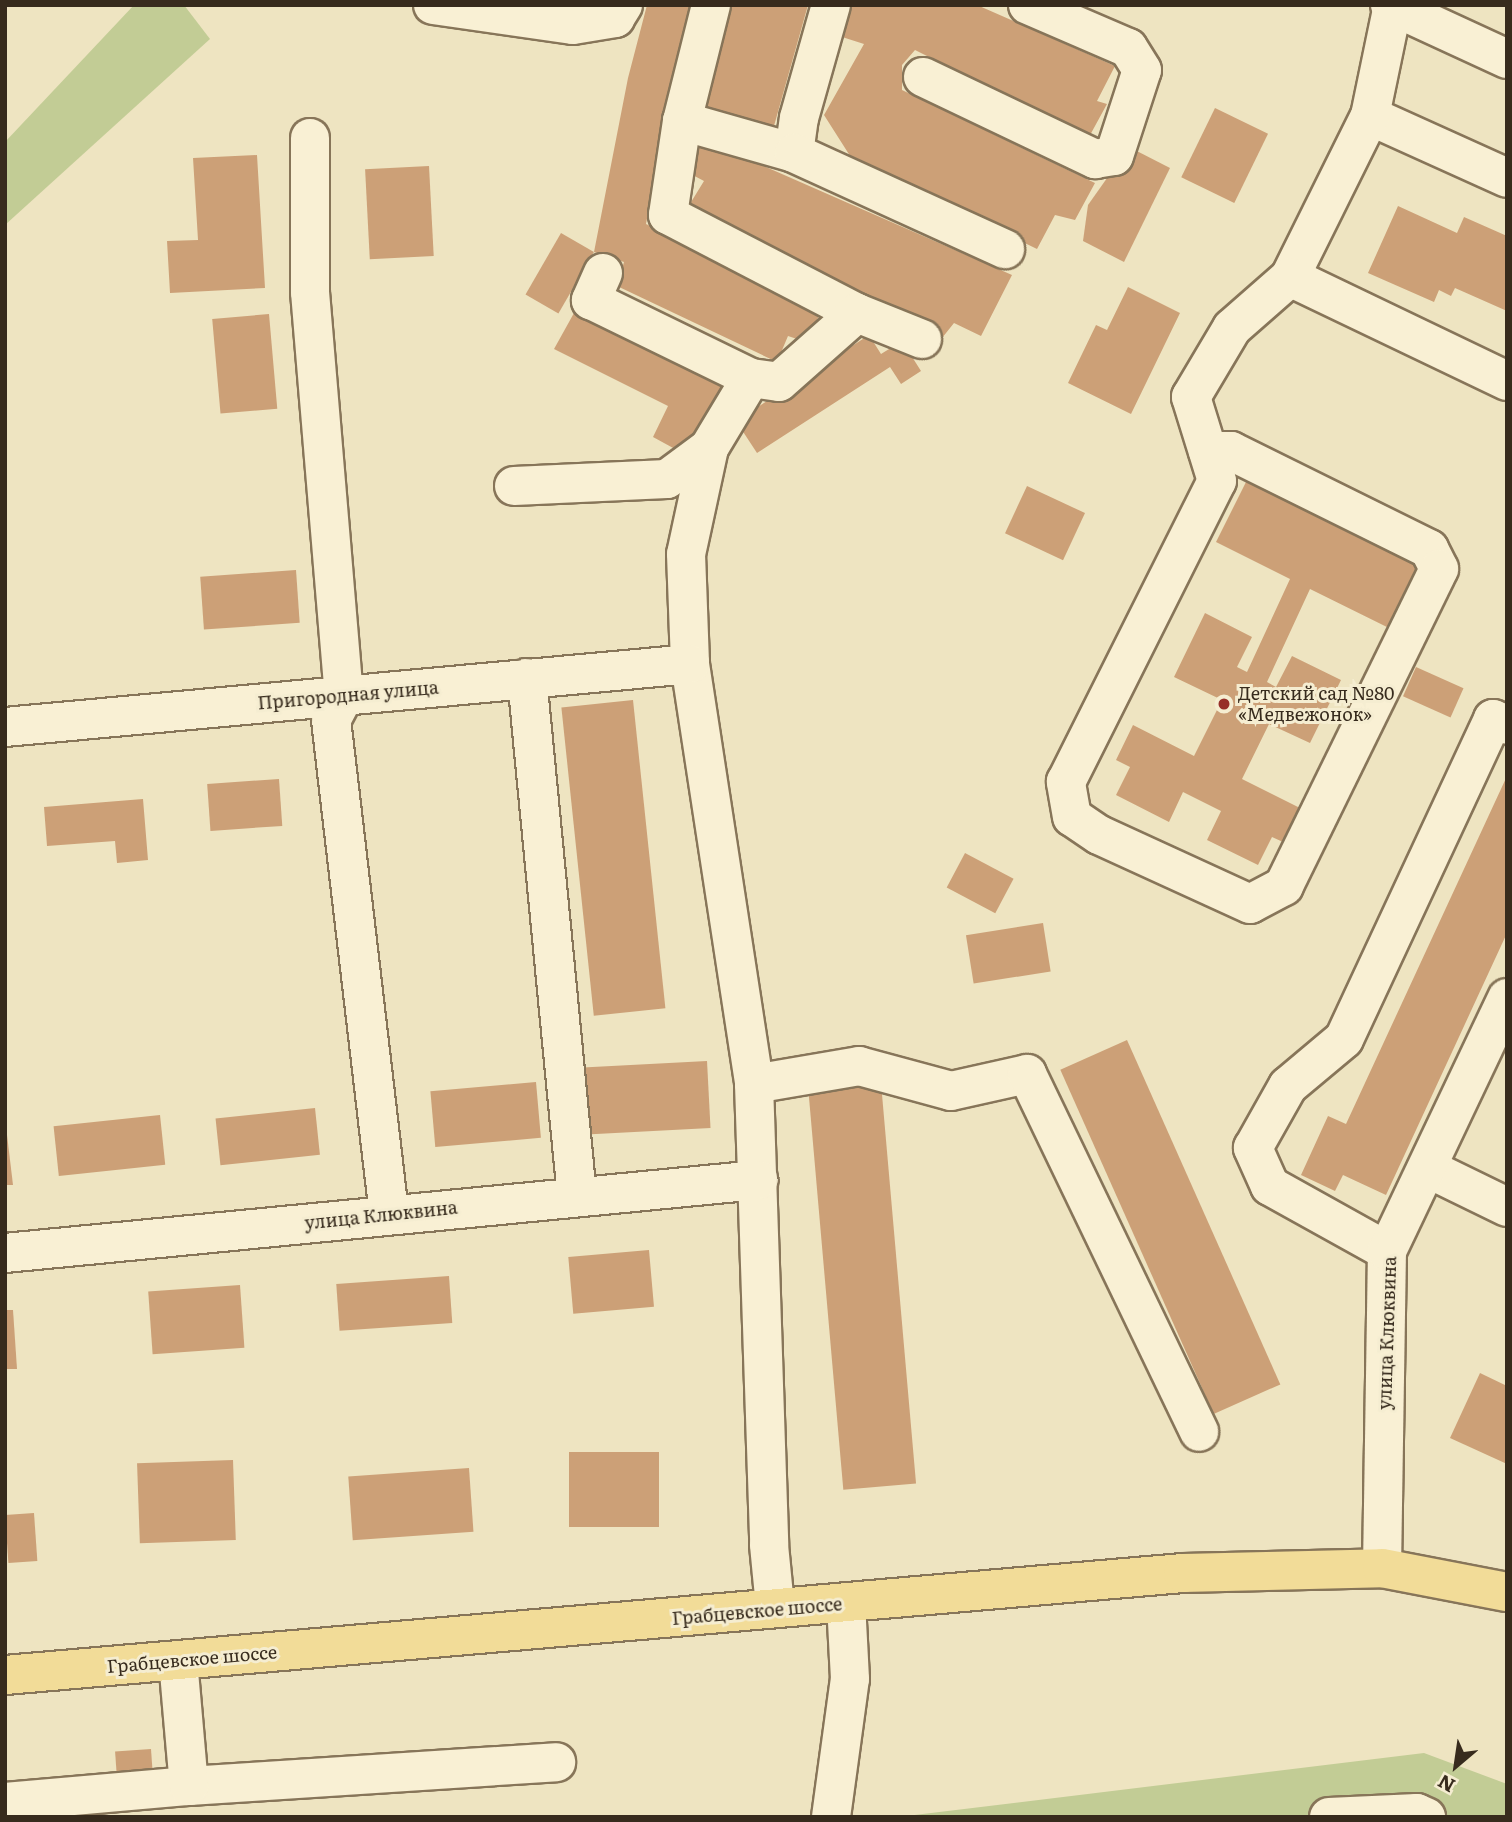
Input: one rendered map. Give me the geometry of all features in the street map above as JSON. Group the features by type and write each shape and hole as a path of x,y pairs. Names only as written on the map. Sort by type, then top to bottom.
{"main road":[{"name":"Грабцевское шоссе","path":"5,1675 775,1606 1182,1573 1382,1568 1507,1592"}],"street":[{"path":"433,5 573,25 615,18 623,5"},
{"path":"711,5 682,121 668,215 857,313 922,339"},
{"path":"794,153 831,5"},
{"path":"923,77 1095,159 1114,156 1142,70 1128,48 1028,5"},
{"path":"1208,451 1231,451 1429,549 1439,569 1284,886 1250,904 1098,835 1072,817 1066,782 1217,481 1191,397 1232,328 1290,277 1370,116 1392,6 1507,59"},
{"path":"1370,116 1507,178"},
{"path":"682,121 794,153 1005,249"},
{"path":"310,138 310,292 344,696 331,720 389,1214"},
{"path":"603,273 592,300 751,378 779,382 857,313"},
{"path":"1290,277 1507,381"},
{"path":"751,378 709,448 686,554 690,664 754,1084 769,1545 775,1606"},
{"path":"514,486 667,479 709,448"},
{"name":"Пригородная улица","path":"5,727 690,664"},
{"path":"527,678 577,1196"},
{"path":"1387,1251 1270,1186 1253,1148 1288,1086 1344,1039 1493,719 1507,725"},
{"name":"улица Клюквина","path":"1382,1568 1387,1251 1507,998"},
{"path":"754,1084 859,1066 951,1091 1027,1074 1199,1432"},
{"path":"1427,1168 1507,1207"},
{"name":"улица Клюквина","path":"5,1253 758,1180"},
{"path":"831,1817 850,1679 846,1602"},
{"path":"178,1660 189,1786"},
{"path":"5,1802 189,1786 556,1762"},
{"path":"1329,1817 1417,1813 1426,1817"}],"green space":[{"path":"134,5 184,5 210,39 5,225 5,142"},
{"path":"1424,1753 1507,1784 1507,1817 898,1817"}],"building":[{"path":"647,5 695,5 670,88 646,224 823,308 806,342 788,336 777,362 617,286 624,262 594,252 628,78"},
{"path":"728,5 808,5 772,133 698,110"},
{"path":"850,5 977,5 1115,66 1097,101 1107,104 1089,137 915,50 902,65 902,90 1095,183 1075,220 1055,215 1037,249 852,159 824,115 864,44 839,36"},
{"path":"1215,108 1268,134 1234,203 1181,177"},
{"path":"700,138 1012,275 981,336 954,323 942,338 688,207 704,181 685,171"},
{"path":"1129,147 1170,168 1124,262 1083,241 1088,205"},
{"path":"257,155 265,288 170,293 167,241 198,240 193,158"},
{"path":"429,166 434,256 370,259 365,169"},
{"path":"1398,206 1457,233 1464,217 1507,236 1507,311 1455,288 1451,296 1439,290 1434,302 1368,273"},
{"path":"561,233 594,252 558,313 526,294"},
{"path":"1128,287 1180,313 1131,414 1068,383 1096,325 1107,330"},
{"path":"574,313 723,386 686,455 653,437 668,406 554,349"},
{"path":"269,314 277,409 220,414 212,319"},
{"path":"869,335 881,354 902,341 921,371 901,384 890,367 757,453 736,421"},
{"path":"1249,476 1425,563 1393,630 1310,589 1267,682 1276,687 1292,656 1341,680 1310,743 1269,724 1242,779 1300,808 1283,842 1272,837 1258,865 1207,840 1221,811 1183,792 1169,822 1116,795 1130,767 1116,760 1133,725 1194,756 1222,700 1174,677 1205,613 1252,637 1237,667 1247,672 1290,579 1216,542"},
{"path":"1027,486 1085,513 1063,560 1005,533"},
{"path":"296,570 300,623 204,630 200,577"},
{"path":"1416,667 1464,688 1450,717 1403,696"},
{"path":"633,700 665,1008 594,1016 561,708"},
{"path":"1507,776 1507,933 1386,1195 1343,1175 1335,1191 1301,1175 1328,1116 1346,1124"},
{"path":"279,779 282,826 210,831 207,784"},
{"path":"143,799 148,860 117,863 115,841 47,846 44,807"},
{"path":"965,853 1014,879 995,913 947,887"},
{"path":"1043,923 1051,971 974,984 966,935"},
{"path":"1127,1040 1280,1384 1214,1414 1060,1070"},
{"path":"707,1061 711,1128 582,1135 578,1068"},
{"path":"536,1082 541,1138 435,1147 430,1091"},
{"path":"881,1083 916,1483 843,1490 808,1089"},
{"path":"315,1108 320,1155 220,1165 216,1118"},
{"path":"160,1115 165,1165 59,1176 54,1126"},
{"path":"5,1118 13,1185 5,1185"},
{"path":"649,1250 654,1307 573,1314 568,1257"},
{"path":"449,1276 452,1323 340,1331 336,1284"},
{"path":"240,1285 244,1348 153,1354 148,1291"},
{"path":"5,1310 13,1310 17,1369 5,1369"},
{"path":"1480,1373 1507,1386 1507,1464 1450,1438"},
{"path":"569,1452 659,1452 659,1527 569,1527"},
{"path":"233,1460 236,1540 140,1543 137,1463"},
{"path":"469,1468 473,1532 353,1540 348,1476"},
{"path":"34,1513 37,1561 8,1563 5,1515"},
{"path":"151,1749 153,1775 117,1777 115,1752"}],"place":[{"name":"Детский сад №80 «Медвежонок»","path":"1224,704"}]}
